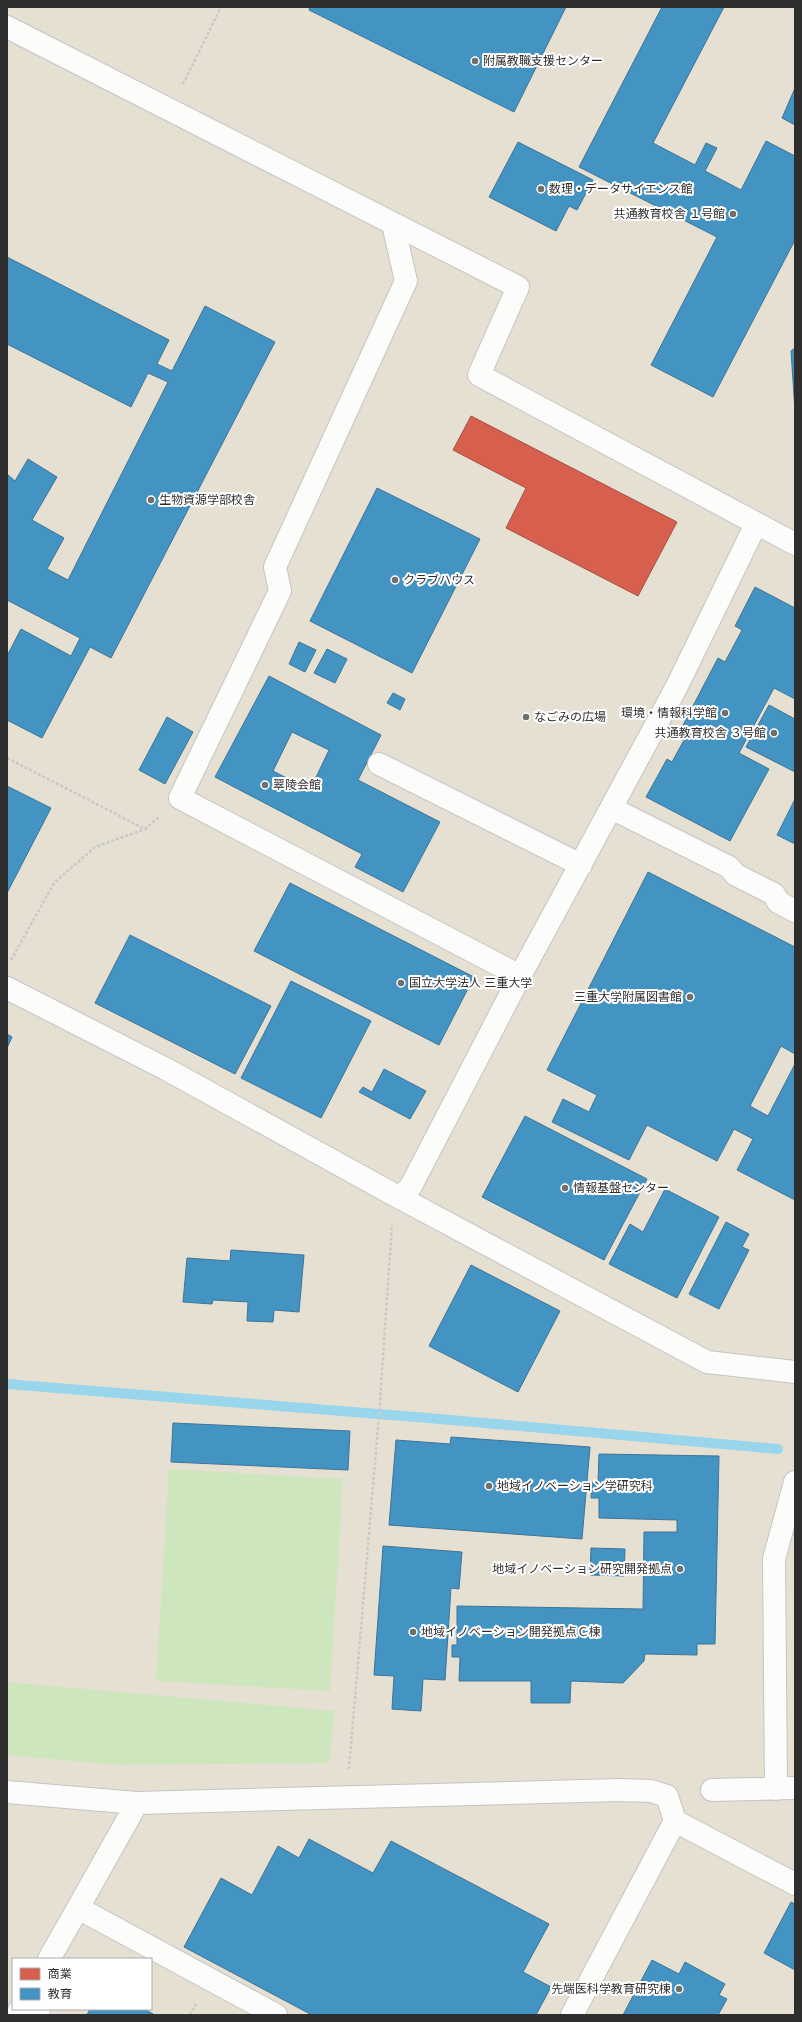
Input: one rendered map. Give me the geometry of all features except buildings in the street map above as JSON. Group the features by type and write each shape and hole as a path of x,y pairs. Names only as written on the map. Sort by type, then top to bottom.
{"street":[{"path":"7,27 518,287 479,375 795,544"},
{"path":"394,224 406,281 275,567 280,591 180,798 520,976"},
{"path":"400,1198 411,1186 520,976 676,688 756,524"},
{"path":"379,764 580,865"},
{"path":"611,808 729,867 736,875 774,894 778,902 795,911"},
{"path":"7,988 166,1069 400,1198 707,1362 795,1372"},
{"path":"712,1790 785,1788 774,1559 795,1482"},
{"path":"7,1792 137,1803 651,1791 667,1796 675,1821 795,1884"},
{"path":"50,1958 137,1803"},
{"path":"572,2015 675,1821"},
{"path":"78,1908 242,2007 276,2015"}],"path":[{"path":"170,109 221,7"},
{"path":"7,758 145,829"},
{"path":"11,961 54,883 95,847 145,829 180,798"},
{"path":"347,1797 379,1415 393,1214 400,1198"}],"shaded area":[{"name":"国立大学法人 三重大学","path":"7,7 795,7 795,2015 7,2015"}],"green space":[{"path":"169,1469 343,1479 330,1691 156,1681"},
{"path":"7,1682 335,1711 329,1763 117,1765 7,1755"}],"waterway":[{"path":"7,1384 428,1418 778,1449"}],"place":[{"name":"附属教職支援センター","path":"475,61"},
{"name":"数理・データサイエンス館","path":"541,189"},
{"name":"共通教育校舎 １号館","path":"733,214"},
{"name":"生物資源学部校舎","path":"151,500"},
{"name":"クラブハウス","path":"395,580"},
{"name":"環境・情報科学館","path":"725,713"},
{"name":"なごみの広場","path":"526,717"},
{"name":"共通教育校舎 ３号館","path":"774,733"},
{"name":"翠陵会館","path":"265,785"},
{"name":"国立大学法人 三重大学","path":"401,983"},
{"name":"三重大学附属図書館","path":"690,997"},
{"name":"情報基盤センター","path":"565,1188"},
{"name":"地域イノベーション学研究科","path":"489,1486"},
{"name":"地域イノベーション研究開発拠点","path":"680,1569"},
{"name":"地域イノベーション開発拠点Ｃ棟","path":"413,1632"},
{"name":"先端医科学教育研究棟","path":"679,1989"}]}
